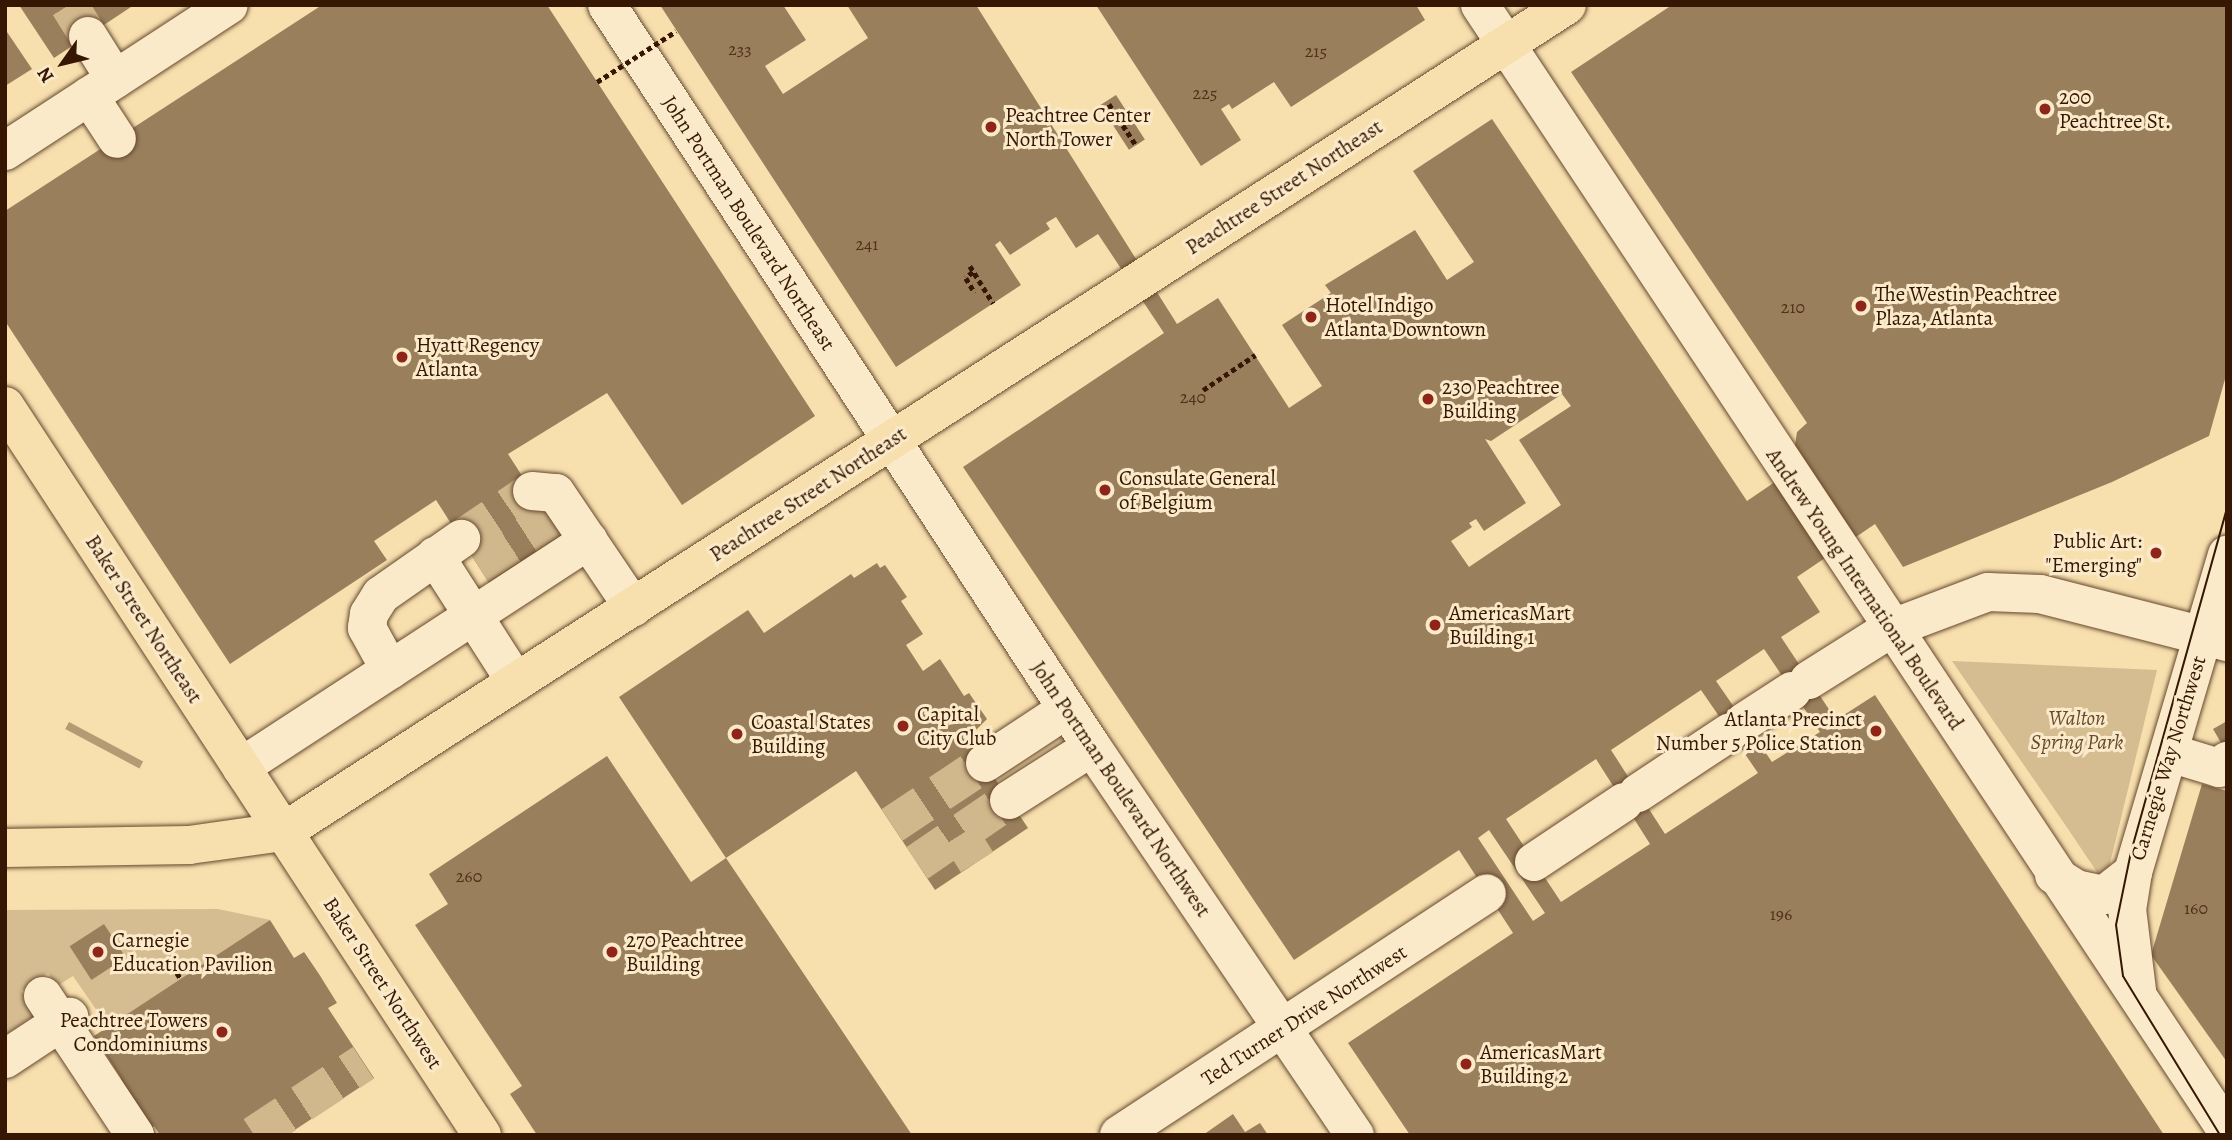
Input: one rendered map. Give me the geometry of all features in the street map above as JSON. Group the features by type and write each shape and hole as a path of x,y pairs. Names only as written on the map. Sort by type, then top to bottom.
{"main road":[{"name":"Peachtree Street Northeast","path":"5,848 189,845 283,832 1567,5"},
{"name":"Baker Street Northeast","path":"5,406 283,832"},
{"name":"Baker Street Northwest","path":"283,832 482,1135"}],"street":[{"path":"5,151 229,5"},
{"name":"John Portman Boulevard Northeast","path":"607,5 890,441"},
{"name":"Andrew Young International Boulevard","path":"1480,5 1504,46 1890,629 2227,1131"},
{"path":"88,36 117,139"},
{"name":"John Portman Boulevard Northwest","path":"890,441 1092,747 1355,1135"},
{"path":"550,506 589,540 633,607"},
{"path":"241,767 589,540"},
{"name":"Carnegie Way Northwest","path":"2054,875 2076,889 2104,895 2133,872 2170,753 2216,639 2227,555"},
{"path":"390,670 367,628 369,614 382,596 456,561 473,615 516,682"},
{"name":"Ted Turner Drive Northwest","path":"1119,1135 1890,629 1988,592 2040,594 2216,639"},
{"path":"985,763 1068,709"},
{"path":"1009,800 1092,747"},
{"path":"2170,753 2219,768 2227,761"},
{"path":"2133,872 2127,909 2138,1000"},
{"path":"5,1059 58,1012 135,1135"}],"path":[{"path":"597,82 676,31"},
{"path":"1109,104 1136,145"},
{"path":"970,266 993,303"},
{"path":"973,272 966,278 975,293"},
{"path":"1203,390 1255,355"},
{"path":"177,973 181,979"}],"green space":[{"name":"Walton Spring Park","path":"1952,661 2157,670 2105,884 2066,826"},
{"path":"218,909 270,920 108,1027 73,976 57,986 48,973 21,991 37,1014 5,1035 5,910"}],"shaded area":[{"path":"69,722 143,761 139,768 65,729"}],"building":[{"path":"19,5 134,5 54,58"},
{"name":"Hyatt Regency Atlanta","path":"322,5 547,5 815,416 682,505 607,393 508,454 568,547 496,594 436,500 374,541 387,560 230,664 5,321 5,211"},
{"path":"660,5 783,5 806,40 765,66 783,94 868,38 847,5 976,5 1177,324 1218,298 1289,408 1322,386 1282,325 1331,293 1325,285 1415,230 1447,280 1474,262 1413,171 1492,119 1747,501 1791,471 1797,432 1807,423 1571,72 1672,5 2227,5 2227,372 2209,436 2112,482 1903,567 1875,524 1797,577 1820,612 1781,637 1836,720 1875,695 2164,1135 1410,1135 1348,1043 1513,933 1459,850 1294,960 963,467 1164,333 1098,234 1076,248 1056,217 1046,223 1050,229 1010,255 1000,241 995,245 1021,285 896,367","holes":["1562,394 1571,406 1519,440 1561,505 1469,567 1451,541 1472,527 1469,523 1476,519 1484,531 1526,503 1485,439 1491,441","1764,649 1820,732 1772,762 1716,681","1701,690 1758,773 1665,834 1611,750","1596,759 1650,844 1561,902 1506,819","1489,830 1545,913 1533,921 1478,838"]},
{"path":"1096,5 1416,5 1425,20 1291,107 1274,82 1232,109 1229,104 1221,109 1241,140 1201,166"},
{"path":"5,29 32,69 5,86"},
{"path":"1116,95 1145,139 1129,150 1100,105"},
{"path":"877,563 880,568 885,565 907,597 901,601 923,634 906,645 923,671 940,659 964,696 969,693 987,719 968,738 1028,828 935,890 856,771 726,858 619,697 748,610 764,633 851,574 854,578"},
{"path":"2227,721 2227,753 2213,729"},
{"name":"270 Peachtree Building","path":"607,756 691,882 726,858 912,1135 537,1135 510,1094 522,1086 415,925 448,904 429,874"},
{"path":"2202,784 2227,791 2227,1062 2151,955"},
{"name":"Peachtree Towers Condominiums","path":"270,920 294,958 304,952 319,974 337,1003 328,1008 374,1078 287,1135 160,1135 154,1126 144,1133 111,1084 121,1078 94,1036"},
{"name":"Carnegie Education Pavilion","path":"104,924 126,958 91,980 70,946"},
{"path":"1233,1114 1245,1132 1260,1123 1268,1135 1203,1135"}],"tunnel":[{"path":"69,5 88,36"},
{"path":"461,539 532,491"},
{"path":"478,566 551,519"},
{"path":"892,825 985,763"},
{"path":"917,863 1009,800"},
{"path":"960,835 977,862"},
{"path":"254,1135 363,1063"}],"tram line":[{"path":"2220,1135 2123,976 2116,925 2131,852 2227,509"}],"place":[{"name":"200 Peachtree St.","path":"2045,109"},
{"name":"Peachtree Center North Tower","path":"991,127"},
{"name":"The Westin Peachtree Plaza, Atlanta","path":"1861,306"},
{"name":"Hotel Indigo Atlanta Downtown","path":"1311,317"},
{"name":"Hyatt Regency Atlanta","path":"402,357"},
{"name":"230 Peachtree Building","path":"1428,399"},
{"name":"Consulate General of Belgium","path":"1105,490"},
{"name":"Public Art: \"Emerging\"","path":"2156,553"},
{"name":"AmericasMart Building 1","path":"1435,625"},
{"name":"Capital City Club","path":"903,726"},
{"name":"Atlanta Precinct Number 5 Police Station","path":"1876,731"},
{"name":"Coastal States Building","path":"737,734"},
{"name":"Carnegie Education Pavilion","path":"98,952"},
{"name":"270 Peachtree Building","path":"612,952"},
{"name":"Peachtree Towers Condominiums","path":"222,1032"},
{"name":"AmericasMart Building 2","path":"1466,1064"}]}
